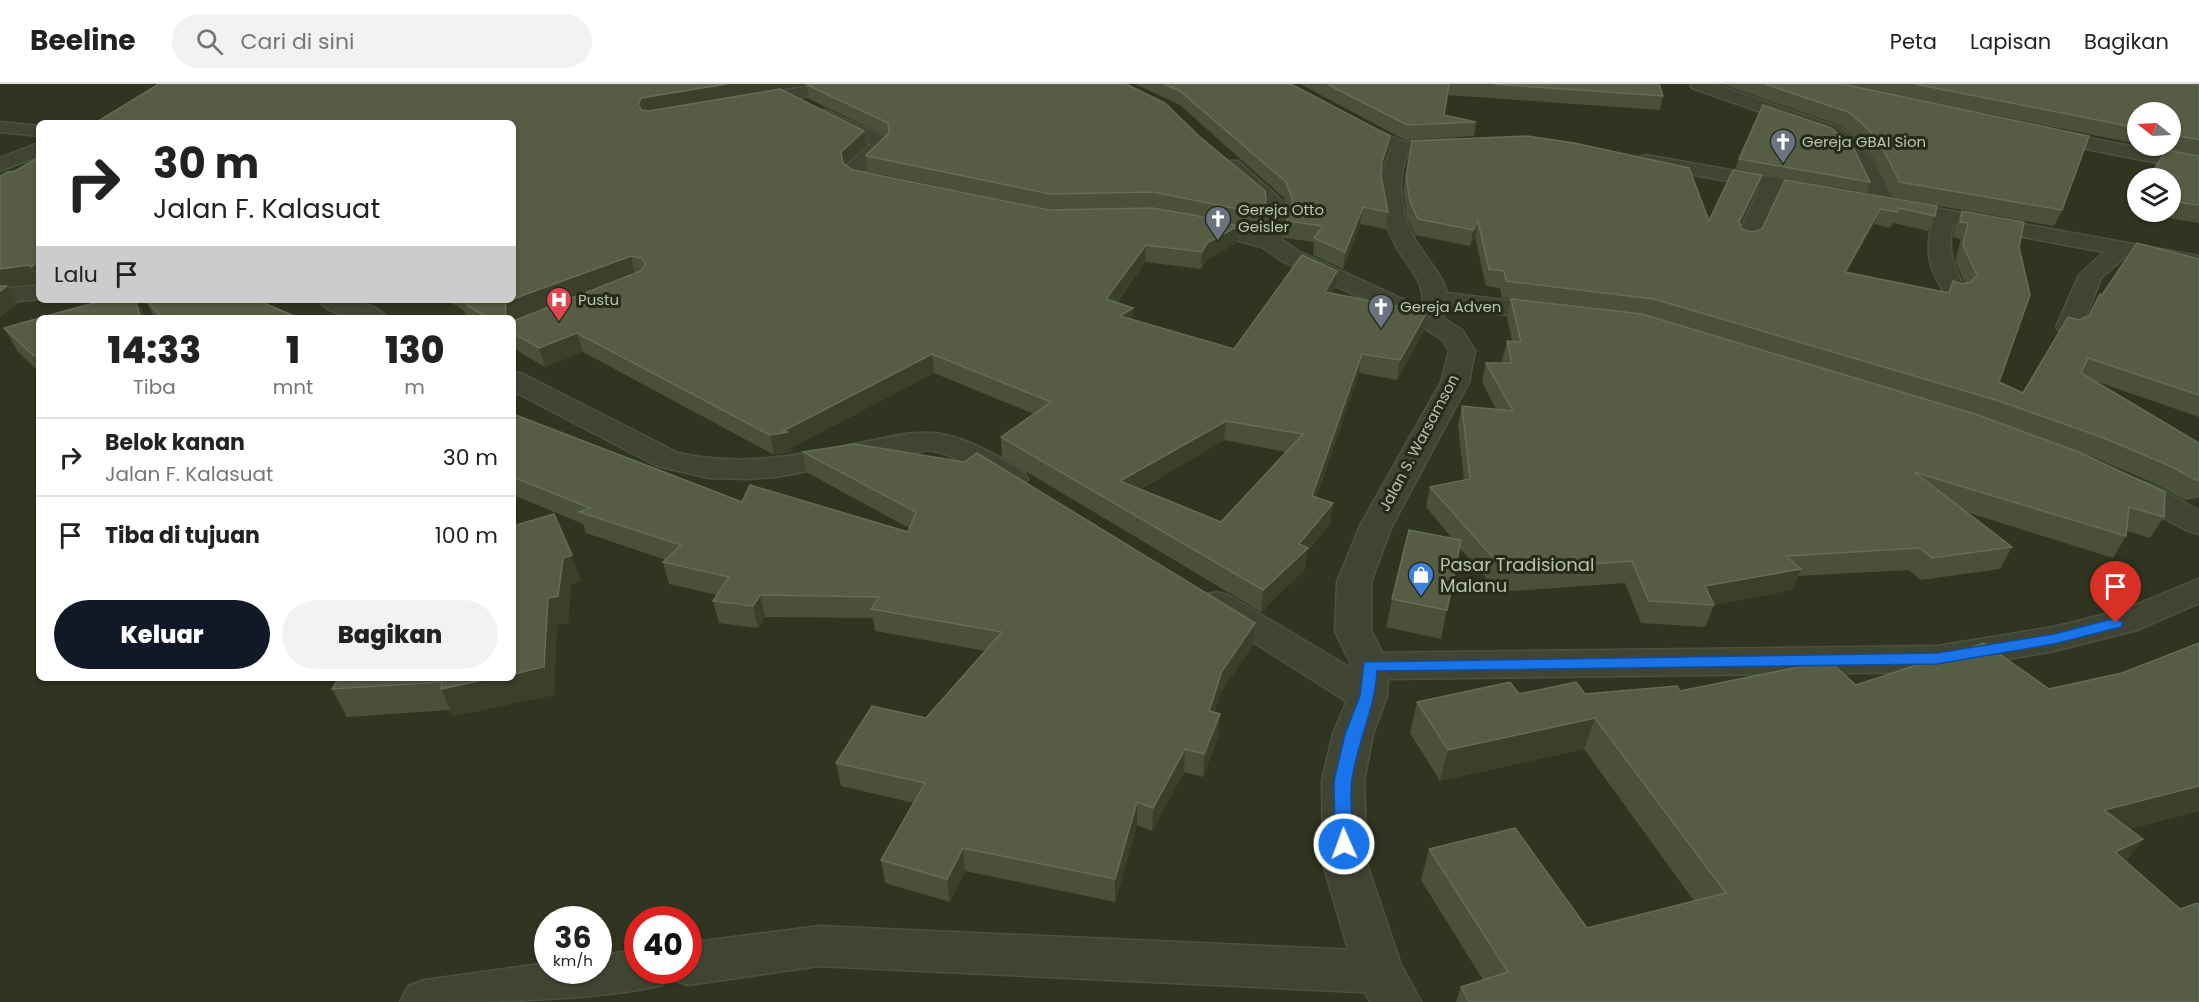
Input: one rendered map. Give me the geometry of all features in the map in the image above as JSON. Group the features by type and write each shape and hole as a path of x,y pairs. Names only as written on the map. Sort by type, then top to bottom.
{"street":[{"path":"728,104 852,84"},
{"path":"1698,84 1835,132 1844,138 1867,166 1863,200"},
{"path":"783,95 880,142 880,146 854,169 854,174 909,189"},
{"path":"0,127 36,131"},
{"path":"1361,127 1401,148 1472,144"},
{"path":"2021,130 2199,165"},
{"path":"1401,148 1392,165 1390,191 1394,222 1427,274 1433,310 1583,317"},
{"path":"0,165 36,150"},
{"path":"1217,153 1276,204 1278,217 1270,242"},
{"path":"1624,158 2199,263"},
{"path":"1747,239 1772,184"},
{"path":"1945,216 1937,240 1944,272 1955,291"},
{"name":"Jalan S. Warsamson","path":"1173,219 1270,242 1290,256 1433,310 1453,335 1462,351 1455,381 1376,526 1354,582 1353,631 1369,681"},
{"path":"2068,327 2091,274 2122,248"},
{"path":"0,296 36,292"},
{"path":"338,303 368,315"},
{"path":"516,382 668,460 690,465 722,470 760,469 929,441 946,442 961,447 1038,495"},
{"path":"2103,474 2146,494 2199,524"},
{"path":"1186,585 1369,681 1937,658 2054,639 2137,618 2199,590"},
{"path":"702,962 819,946 1387,987 1345,864 1343,781 1353,734 1369,681"},
{"path":"425,1002 624,973"}],"building":[{"path":"159,84 727,84 641,98 638,105 642,110 649,111 780,89 864,131 841,152 843,163 853,170 1049,210 1152,208 1238,226 1207,243 1202,252 1146,245 1106,299 1133,308 1120,316 1234,349 1302,255 1337,271 1325,292 1427,312 1400,360 1362,354 1312,496 1333,503 1299,544 1308,548 1263,590 1001,437 1051,402 932,354 783,431 788,432 770,435 577,333 539,348 516,335 516,320 641,271 646,264 642,258 631,256 516,298 516,120 100,120","holes":["1226,421 1303,434 1221,522 1120,481"]},
{"path":"1126,84 1165,103 1200,137 1265,191 1266,200 1262,214 1153,192 1050,194 867,156 889,133 888,123 807,85"},
{"path":"1164,84 1291,84 1390,136 1382,162 1381,176 1388,212 1363,207 1345,252 1314,238 1323,226 1287,221 1293,201 1286,182 1180,91"},
{"path":"1327,84 1449,84 1444,115 1476,122 1407,125"},
{"path":"1494,84 1659,84 1663,96"},
{"path":"1765,84 1842,84 2089,136 2062,210 1900,182 1880,143 1848,112"},
{"path":"1915,84 2199,84 2199,140 2181,136 2181,102 2127,102 2127,126"},
{"path":"1763,105 1831,128 1854,149 1870,182 1739,159"},
{"path":"1527,136 1574,143 1689,168 1709,221 1733,170 1762,175 1739,222 1742,229 1752,232 1762,229 1785,180 1937,206 1935,216 1899,208 1897,212 1880,209 1845,272 1949,293 1953,281 1962,284 1971,282 1977,275 1963,245 1968,223 1960,222 1962,211 2024,222 2019,247 2030,295 1999,382 2023,393 2068,317 2079,320 2089,316 2100,294 2102,295 2137,243 2199,259 2199,395 2088,358 2081,373 2199,443 2199,480 2104,438 1999,401 1654,299 1506,281 1504,271 1489,269 1478,221 1473,230 1418,219 1410,201 1406,177 1412,141"},
{"path":"2181,153 2199,156 2199,205 2181,203 2181,168 2155,168 2162,156 2181,156"},
{"path":"36,159 36,263 31,267 29,265 0,269 0,176 15,171"},
{"path":"1511,299 1642,314 1978,415 2081,453 2165,492 2164,517 2129,507 2126,536 1914,472 2012,547 1932,558 1920,548 1786,556 1801,569 1705,586 1714,605 1649,601 1632,561 1504,570 1430,487 1470,479 1462,406 1513,411 1486,363 1512,363 1507,341 1521,342"},
{"path":"94,303 136,303 140,315 50,315"},
{"path":"149,303 264,303 292,315 159,315"},
{"path":"466,303 506,303 505,315 483,315"},
{"path":"36,319 36,355 34,356 4,328"},
{"path":"516,415 742,502 750,485 908,532 916,512 803,452 855,444 964,462 977,453 1255,623 1222,671 1209,711 1220,714 1204,754 1185,749 1153,808 1137,802 1115,879 963,848 947,879 881,860 925,783 836,763 872,706 926,718 1002,632 871,609 879,597 760,595 753,606 713,601 729,577 663,562 681,545 579,512 590,508 516,478"},
{"path":"554,514 572,555 563,558 558,596 548,598 544,667 516,673 516,525"},
{"path":"1409,530 1461,540 1447,610 1392,599"},
{"path":"1984,643 2049,689 2122,673 2199,643 2199,786 2104,810 2143,839 2115,852 2180,909 2199,904 2199,1002 1469,1002 1461,987 1508,972 1429,849 1515,828 1587,928 1726,893 1595,718 1448,750 1417,702 1510,682 1519,694 1576,682 1585,694 1677,686 1680,691 1829,661 1856,685"},
{"path":"337,681 479,681 441,689 442,682 332,689"}],"place":[{"name":"Gereja GBAI Sion","path":"1783,165"},
{"name":"Gereja Otto Geisler","path":"1218,242"},
{"name":"Pustu","path":"559,323"},
{"name":"Gereja Adven","path":"1381,330"},
{"name":"Pasar Tradisional Malanu","path":"1421,598"}],"route":[{"path":"1344,844 1343,781 1353,734 1368,696 1370,666 1937,658 2054,639 2116,623"}]}
